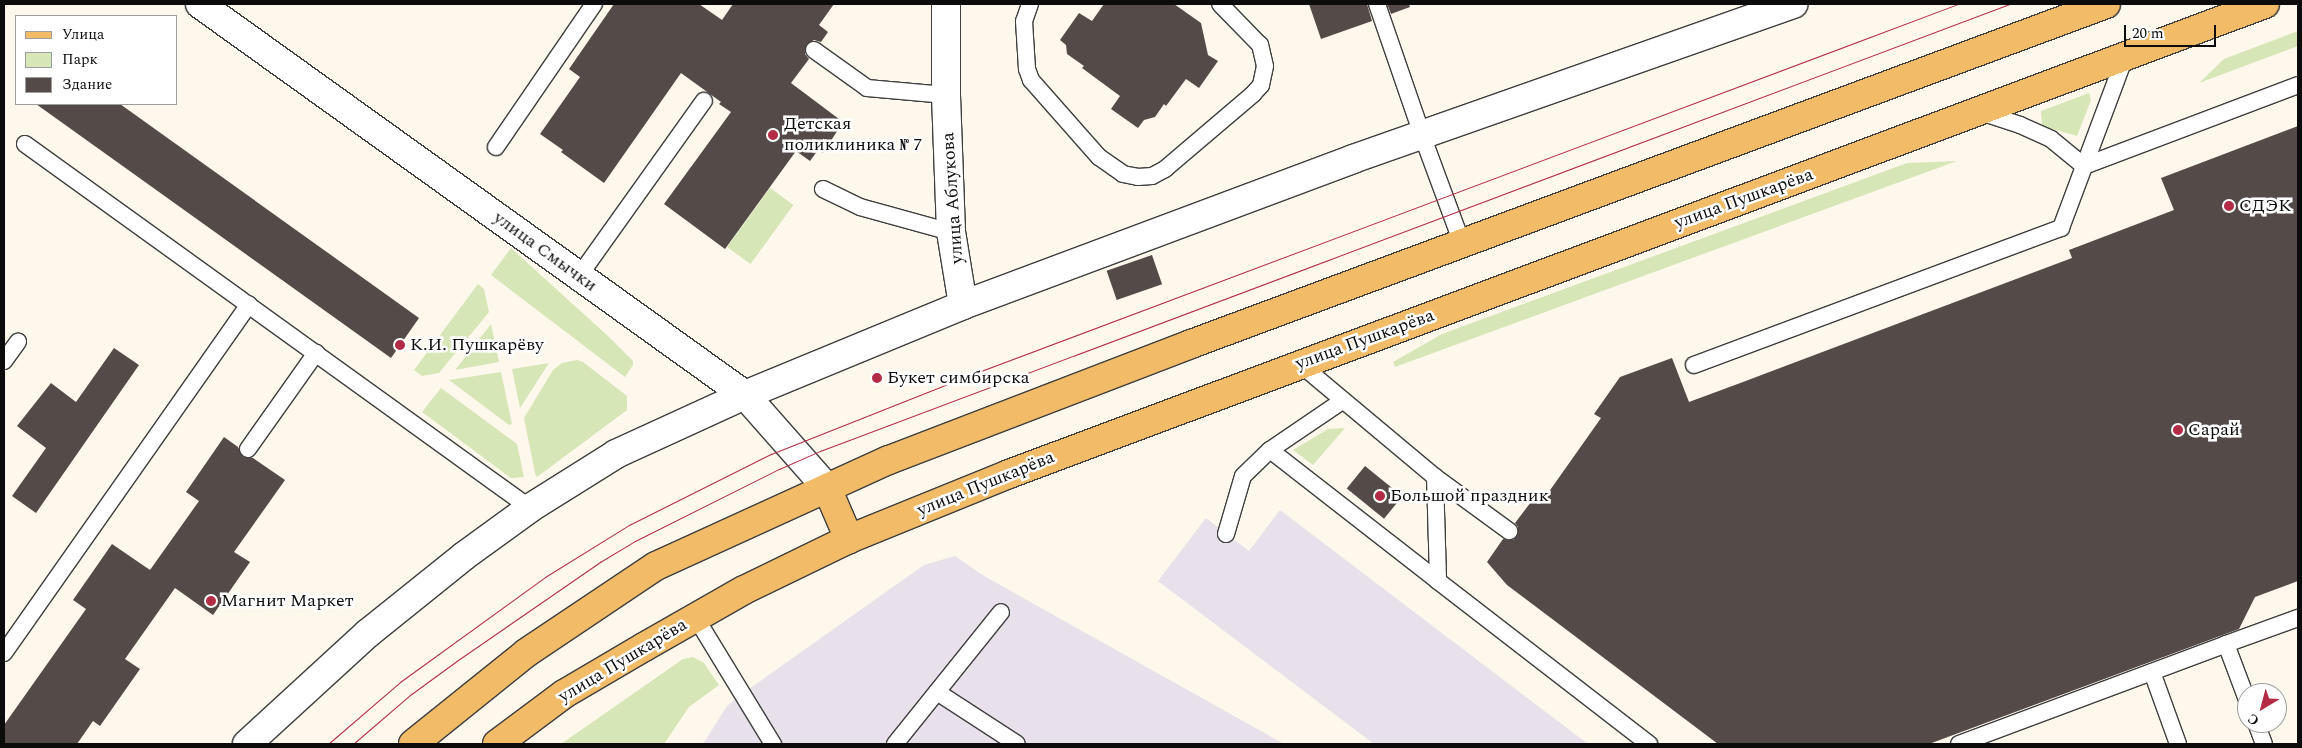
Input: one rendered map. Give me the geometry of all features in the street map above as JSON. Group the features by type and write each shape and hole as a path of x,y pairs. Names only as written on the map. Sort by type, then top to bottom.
{"main road":[{"path":"413,744 526,653 656,566 889,460 1462,242 2106,4"},
{"name":"улица Пушкарёва","path":"497,744 564,694 744,590 848,540 1018,470 2265,4"},
{"name":"улица Смычки","path":"827,488 848,540"}],"street":[{"name":"улица Смычки","path":"200,4 745,395 827,488"},
{"name":"улица Аблукова","path":"946,4 946,95 951,232 963,305"},
{"path":"247,744 367,634 464,556 530,508 616,454 745,395 963,305 1422,135 1793,4"}],"lane":[{"path":"496,147 594,4"},
{"path":"1030,4 1024,21 1027,69 1031,80 1099,157 1123,174 1138,177 1152,176 1165,169 1253,94 1261,85 1265,66 1260,45 1220,4"},
{"path":"1377,4 1422,135 1462,242"},
{"path":"814,50 867,88 946,95"},
{"path":"1694,365 2061,228 2125,57"},
{"path":"2084,166 2298,85"},
{"path":"579,276 704,101"},
{"path":"1980,112 2020,125 2051,139 2084,166"},
{"path":"25,144 530,508"},
{"path":"823,190 860,207 951,232"},
{"path":"4,653 249,306"},
{"path":"4,361 18,342"},
{"path":"248,448 316,353"},
{"path":"1300,364 1435,477 1509,531"},
{"path":"1226,534 1243,476 1270,450 1342,401"},
{"path":"1270,450 1649,744"},
{"path":"1435,477 1438,581"},
{"path":"895,744 1001,612"},
{"path":"696,618 773,744"},
{"path":"1958,744 2298,618"},
{"path":"2226,644 2241,683"},
{"path":"2152,672 2178,744"},
{"path":"937,692 1017,744"}],"shaded area":[{"path":"1280,510 1588,744 1374,744 1158,581 1206,518 1249,551"},
{"path":"955,556 984,576 1284,744 703,744 727,706 742,694 924,565"}],"green space":[{"path":"2298,31 2298,46 2199,83 2224,59"},
{"path":"2089,93 2091,100 2077,136 2042,126 2041,111"},
{"path":"1957,161 1395,367 1393,362 1442,334 1907,163"},
{"path":"770,188 793,205 751,264 727,247"},
{"path":"511,248 633,361 633,365 625,377 491,275"},
{"path":"478,284 484,289 489,312 439,373 422,376 414,370"},
{"path":"491,324 499,362 455,370"},
{"path":"577,360 583,362 627,396 627,410 537,477 524,418 553,370 562,363"},
{"path":"549,363 520,408 512,369"},
{"path":"501,372 512,424 509,425 449,380"},
{"path":"441,388 517,444 524,477 511,478 422,412"},
{"path":"1345,428 1313,465 1293,450 1328,429"},
{"path":"693,657 704,663 719,685 689,707 664,744 561,744 683,659"}],"building":[{"path":"614,4 699,4 722,20 733,4 834,4 819,25 828,32 821,42 814,40 806,45 805,54 809,59 791,83 843,122 823,153 818,150 810,161 796,151 725,249 664,204 731,112 719,104 721,102 681,73 604,183 561,152 563,150 540,134 580,77 569,69"},
{"path":"1104,4 1174,4 1201,23 1208,55 1218,61 1199,88 1186,79 1166,106 1164,104 1155,117 1144,120 1138,128 1111,109 1120,96 1082,68 1084,66 1067,54 1066,45 1060,40 1079,13 1092,21"},
{"path":"1309,4 1367,4 1372,21 1321,39"},
{"path":"1387,4 1409,4 1410,7 1391,14"},
{"path":"37,105 121,105 419,318 391,358"},
{"path":"2298,126 2298,581 2255,597 2239,629 1929,744 1718,744 1507,585 1487,562 1503,539 1513,540 1517,536 1518,527 1515,523 1534,498 1541,503 1601,418 1594,414 1620,377 1672,358 1689,402 2072,258 2069,250 2174,210 2161,178"},
{"path":"1152,255 1162,284 1117,300 1107,271"},
{"path":"114,348 139,365 36,513 12,496 46,448 17,426 51,383 76,402"},
{"path":"224,437 238,447 243,457 253,458 285,480 234,552 250,562 213,615 175,588 125,659 140,669 100,726 93,721 77,744 4,744 4,725 86,609 73,600 112,544 150,570 199,501 186,492"},
{"path":"1365,466 1402,496 1384,519 1347,489"}],"tram line":[{"path":"328,744 400,682 545,577 629,525 771,454 965,377 1958,4"},
{"path":"353,744 410,695 600,562 635,541 779,469 820,451 2009,4"}],"place":[{"name":"Детская поликлиника № 7","path":"773,135"},
{"name":"СДЭК","path":"2229,206"},
{"name":"К.И. Пушкарёву","path":"400,345"},
{"name":"Букет симбирска","path":"877,378"},
{"name":"Сарай","path":"2178,430"},
{"name":"Большой праздник","path":"1380,496"},
{"name":"Магнит Маркет","path":"211,601"}]}
